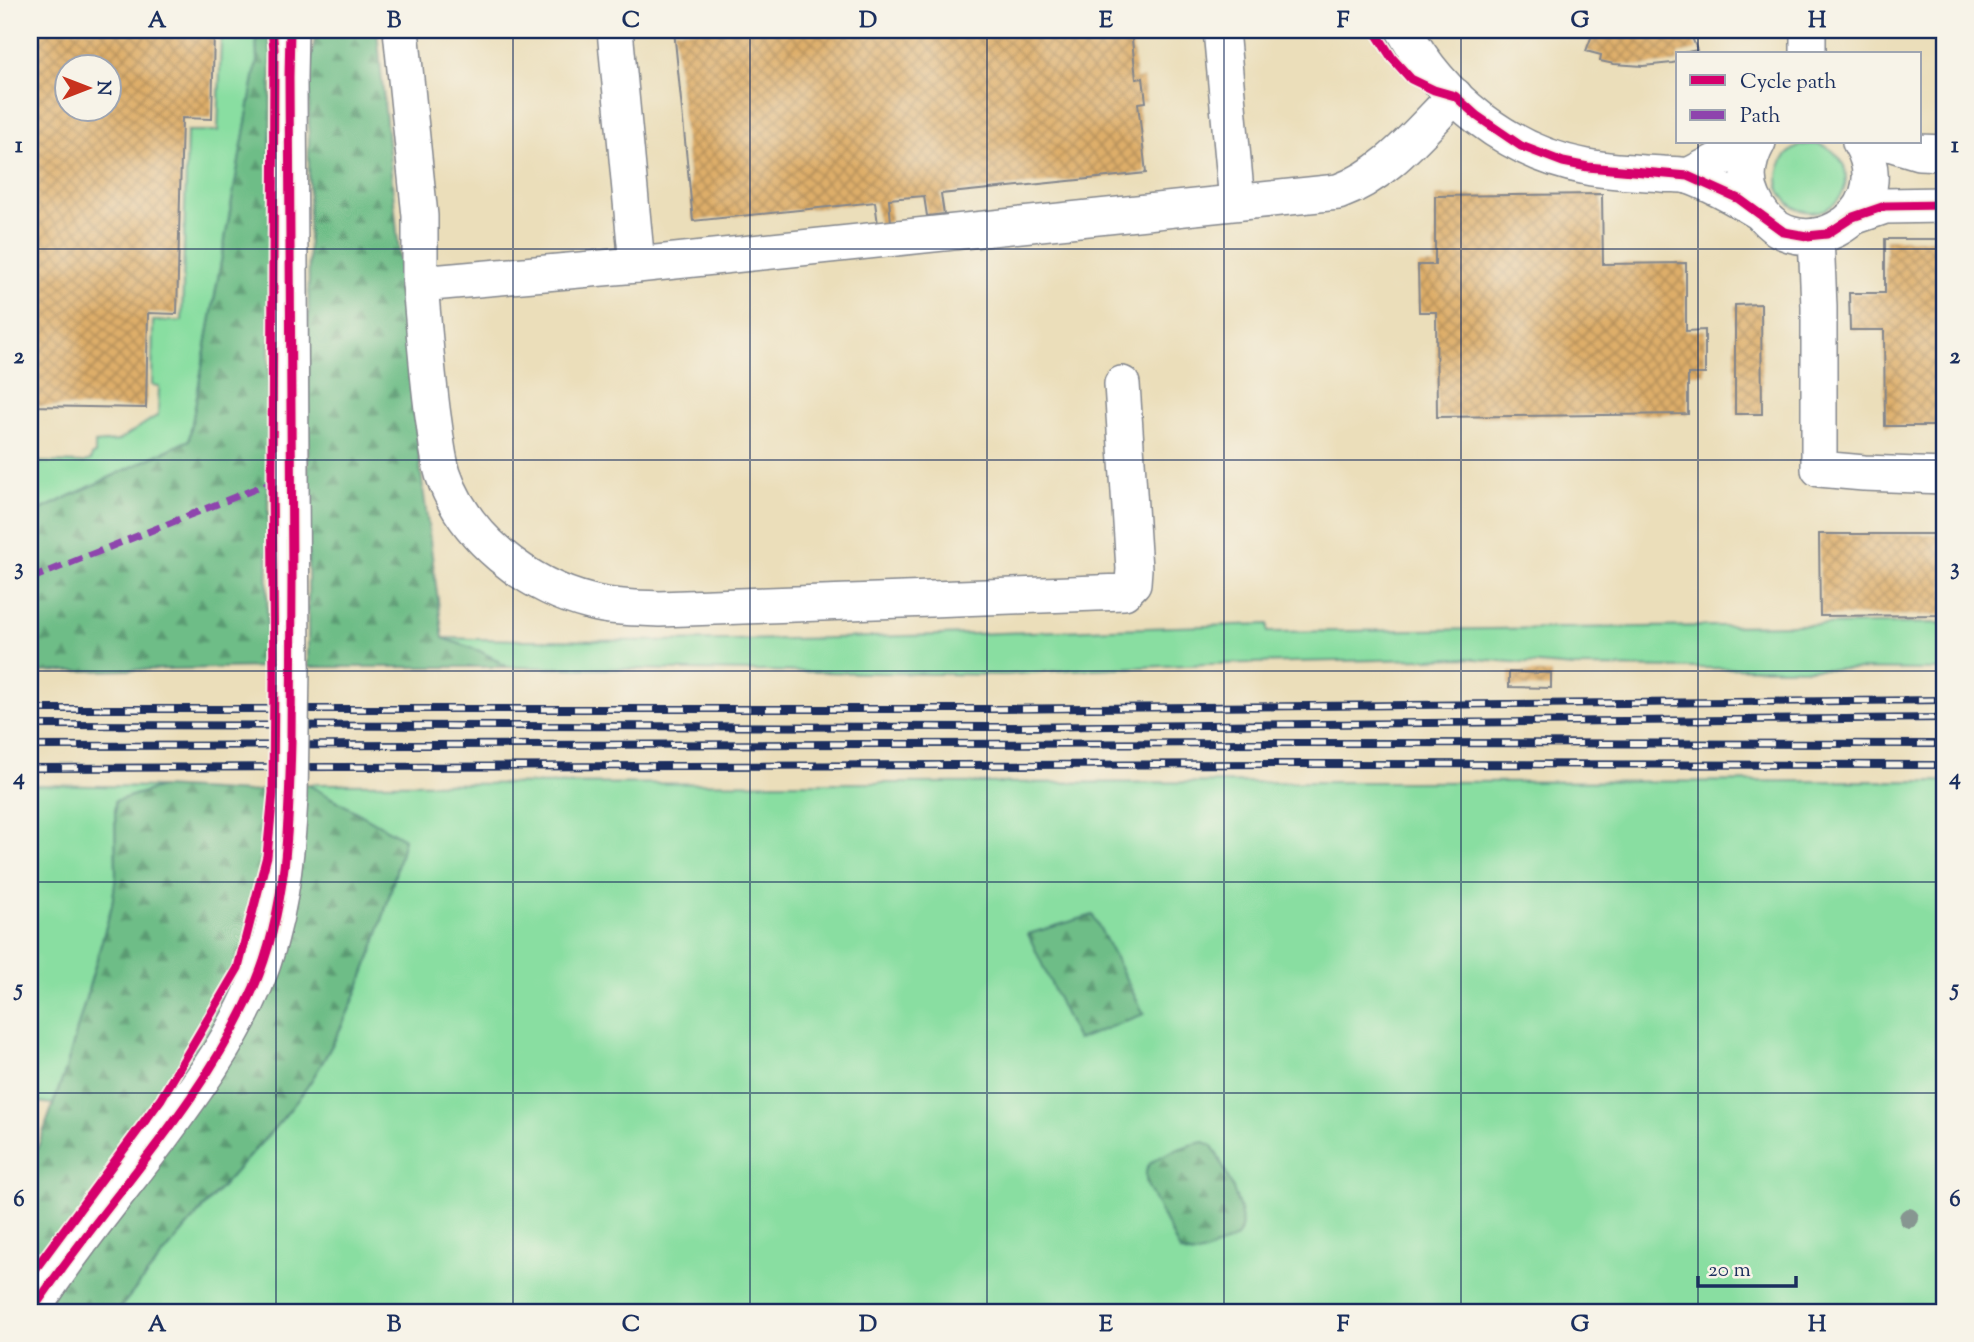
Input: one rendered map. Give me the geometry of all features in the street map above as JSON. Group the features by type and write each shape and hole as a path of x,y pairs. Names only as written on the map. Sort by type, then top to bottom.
{"street":[{"path":"31,1312 216,1060 255,984 273,928 286,856 290,798 290,30"},
{"path":"401,30 420,216 420,284 427,375 444,478 456,501 482,538 512,564 555,589 602,605 659,608 1124,592 1133,583 1134,569 1122,384"},
{"path":"615,30 638,265"},
{"path":"1221,30 1237,202"},
{"path":"1404,30 1436,77 1455,96 1496,130 1521,146 1543,155 1588,167 1688,176 1724,191 1760,213 1784,232 1816,236 1836,230 1853,218 1885,206 1944,205"},
{"path":"1808,30 1808,52"},
{"path":"420,284 638,265 1338,192 1373,175 1455,96"},
{"path":"1688,176 1752,144"},
{"path":"1755,144 1748,175 1751,195 1760,213"},
{"path":"1853,218 1864,202 1870,183 1869,163 1861,144"},
{"path":"1893,144 1919,152 1944,153"},
{"path":"1816,236 1819,469 1944,476"}],"green space":[{"path":"236,30 256,30 257,61 189,440 30,515 30,485 34,485 35,462 83,463 91,460 95,454 95,443 118,441 158,415 159,386 152,385 153,321 182,321 187,131 218,131 221,39 236,39"},
{"path":"256,30 268,30 271,54 267,667 30,672 30,515 189,440 257,61"},
{"path":"316,30 377,30 420,465 443,638 480,651 507,667 308,667 309,74"},
{"path":"1805,144 1819,144 1831,149 1841,159 1846,178 1841,197 1831,207 1819,212 1805,212 1793,207 1783,197 1778,185 1778,171 1783,159 1793,149"},
{"path":"1944,623 1944,670 1573,667 1465,658 1210,664 1006,675 507,667 492,657 443,638 752,640 1268,624 1268,632"},
{"path":"1944,781 1944,1312 117,1312 302,1094 343,1024 368,964 404,839 307,784"},
{"path":"307,784 404,839 368,964 343,1024 311,1081 292,1107 184,1230 117,1312 58,1312 59,1310 30,1295 30,1169 66,1069 112,905 116,877 115,801 161,787 249,792"},
{"path":"30,785 161,787 115,801 116,877 112,905 66,1069 53,1104 30,1101"},
{"path":"1093,915 1144,1014 1077,1040 1028,934"},
{"path":"1205,1142 1216,1152 1230,1181 1239,1205 1241,1226 1239,1234 1232,1240 1203,1253 1189,1254 1180,1251 1147,1185 1146,1172 1150,1163 1156,1159"}],"building":[{"path":"30,30 214,30 212,119 182,118 177,314 148,313 146,408 30,406"},
{"path":"674,30 1131,30 1136,79 1143,78 1146,102 1138,103 1146,173 941,194 944,214 927,216 924,196 889,199 891,222 878,224 875,202 693,221"},
{"path":"1594,30 1689,30 1697,50 1676,52 1676,62 1643,66 1600,61 1601,55 1586,51"},
{"path":"1602,194 1603,264 1686,263 1686,331 1705,330 1705,374 1688,374 1688,414 1437,417 1436,312 1419,312 1418,265 1435,265 1435,196"},
{"path":"1885,239 1944,239 1944,426 1885,426 1884,330 1850,330 1849,293 1885,293"},
{"path":"1761,304 1762,414 1735,414 1735,305"},
{"path":"1819,534 1944,534 1944,615 1820,616"},
{"path":"1509,672 1551,673 1551,688 1509,687"}],"railway":[{"path":"30,709 991,709 1944,700"},
{"path":"30,725 998,727 1944,718"},
{"path":"30,746 1944,744"},
{"path":"30,768 1944,765"}],"marked path":[{"path":"30,579 275,481"}],"cycle path":[{"path":"30,1276 161,1099 238,968 267,856 273,793 274,678 272,30"},
{"path":"31,1312 150,1154 207,1073 254,987 265,958 280,897 287,835 291,742 290,30"},
{"path":"1374,30 1392,58 1411,79 1455,96 1477,116 1521,146 1563,162 1588,167 1688,176 1739,199 1784,232 1807,236 1827,234 1853,217 1885,206 1944,205"}]}
